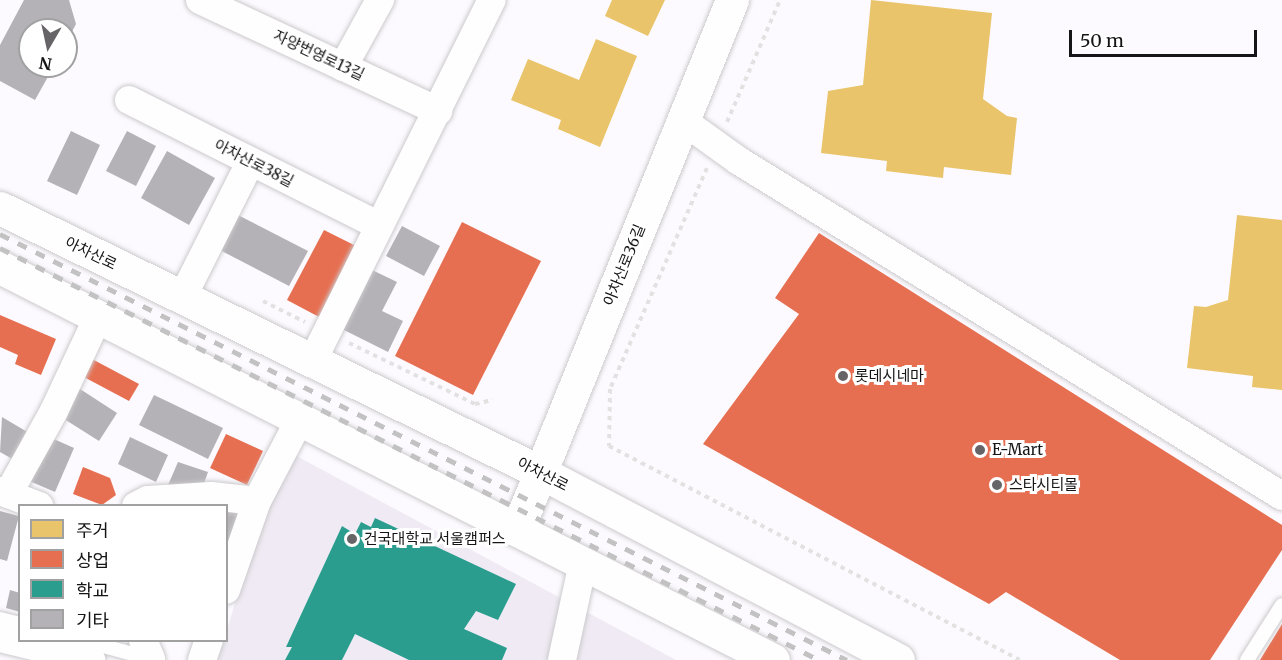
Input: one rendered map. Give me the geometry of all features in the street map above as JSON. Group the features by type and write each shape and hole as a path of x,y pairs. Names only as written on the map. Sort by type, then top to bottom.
{"main road":[{"name":"아차산로36길","path":"517,530 732,0"},
{"name":"아차산로","path":"0,208 312,362 542,472 898,660"},
{"path":"0,267 773,660"}],"street":[{"name":"자양번영로13길","path":"200,0 438,111"},
{"path":"344,67 380,0"},
{"path":"312,362 492,0"},
{"name":"아차산로38길","path":"129,100 379,226"},
{"path":"682,120 717,145 1282,496"},
{"path":"182,298 251,161"},
{"path":"34,504 4,493 54,411 98,317"},
{"path":"228,584 257,501 299,421"},
{"path":"141,504 148,501 211,496 257,501"},
{"path":"562,660 584,563"},
{"path":"0,638 91,660"},
{"path":"144,642 151,659"},
{"path":"202,660 208,642"}],"lane":[{"path":"1247,660 1282,605"},
{"path":"0,619 18,624"},
{"path":"88,642 160,660"}],"path":[{"path":"780,0 610,389 609,446 1020,660"}],"shaded area":[{"name":"건국대학교 서울캠퍼스","path":"289,452 676,660 218,660 223,642 228,642 228,626 263,509"}],"building: 주거":[{"path":"612,0 665,0 648,36 605,16"},
{"path":"871,0 992,13 983,99 1007,116 1017,118 1011,175 944,167 943,178 886,171 887,161 821,153 828,91 863,85"},
{"path":"596,39 637,56 600,147 558,129 561,120 511,100 528,59 579,80"},
{"path":"1237,215 1282,220 1282,390 1252,387 1253,376 1187,368 1194,306 1206,307 1228,300"}],"building: 상업":[{"path":"462,222 541,261 473,395 395,356"},
{"path":"324,230 358,247 321,318 287,300"},
{"name":"스타시티몰","path":"819,233 1282,525 1282,550 1210,660 1120,660 1006,592 989,604 703,444 799,314 775,298"},
{"path":"0,315 56,339 41,375 15,364 18,355 0,347"},
{"path":"92,359 139,384 129,401 82,376"},
{"path":"226,434 263,451 247,485 210,468"},
{"path":"83,467 110,478 116,495 103,504 99,504 73,494"},
{"path":"1282,624 1282,660 1260,660"}],"building: 학교":[{"path":"375,518 516,584 498,620 476,611 464,629 507,648 502,660 409,660 355,634 342,660 285,660 292,647 286,647 342,526 355,534 361,522 371,527"}],"building: 기타":[{"path":"24,0 69,0 74,18 18,18 18,78 47,78 35,100 0,81 0,45"},
{"path":"71,131 100,145 77,195 47,181"},
{"path":"127,131 156,146 136,186 106,171"},
{"path":"167,151 215,178 189,225 141,198"},
{"path":"234,213 308,251 289,286 216,248"},
{"path":"402,226 440,246 424,276 386,256"},
{"path":"370,269 397,282 382,311 403,321 388,352 340,328"},
{"path":"80,389 117,413 99,441 61,417"},
{"path":"154,395 223,428 208,459 139,425"},
{"path":"2,417 29,433 14,460 0,452"},
{"path":"47,436 74,448 55,492 27,480"},
{"path":"130,437 168,455 156,482 118,464"},
{"path":"178,462 208,472 200,495 165,492"},
{"path":"228,507 241,510 228,552"},
{"path":"0,511 18,516 18,520 7,561 0,559"},
{"path":"10,590 18,592 18,611 6,608"}],"railway":[{"path":"0,234 847,660"},
{"path":"0,248 819,660"}],"place":[{"name":"롯데시네마","path":"843,376"},
{"name":"E-Mart","path":"980,450"},
{"name":"스타시티몰","path":"997,485"},
{"name":"건국대학교 서울캠퍼스","path":"352,539"}]}
